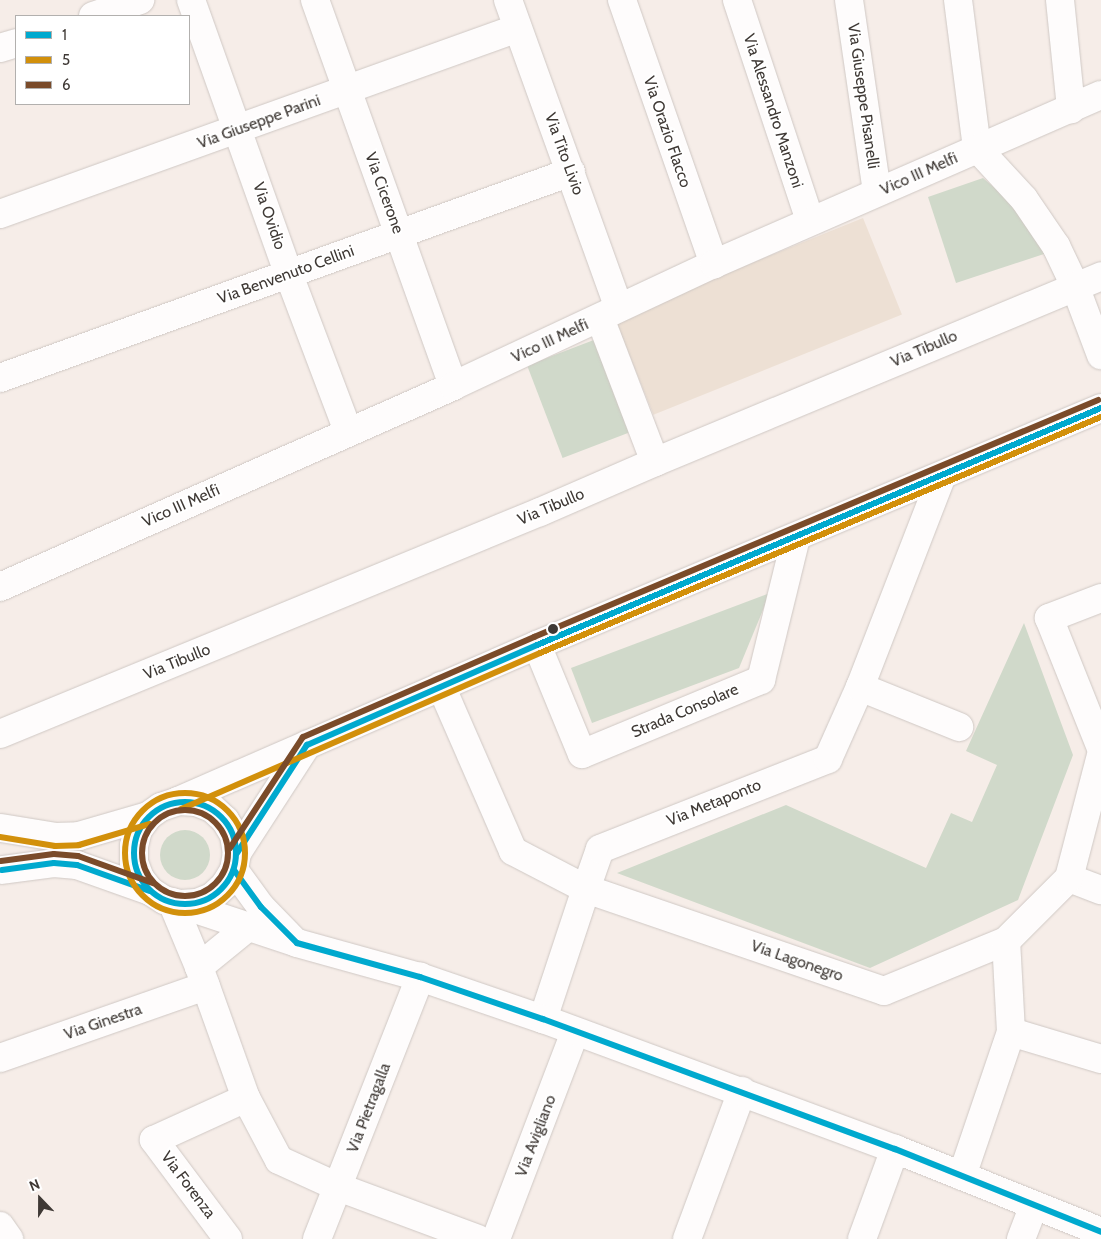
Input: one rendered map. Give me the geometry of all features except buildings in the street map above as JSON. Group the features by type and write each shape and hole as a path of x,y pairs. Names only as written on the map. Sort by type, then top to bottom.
{"street":[{"path":"96,15 140,0"},
{"name":"Via Ovidio","path":"191,0 239,130 289,275 348,431"},
{"name":"Via Cicerone","path":"315,0 453,386"},
{"name":"Via Tito Livio","path":"508,0 571,172 610,313 655,462"},
{"name":"Via Orazio Flacco","path":"622,0 714,264"},
{"name":"Via Alessandro Manzoni","path":"737,0 810,222"},
{"name":"Via Giuseppe Pisanelli","path":"849,0 877,192"},
{"path":"958,0 977,148 1024,199 1056,246 1075,286 1101,355"},
{"path":"1060,0 1071,109"},
{"name":"Via Giuseppe Parini","path":"0,214 239,130 518,28"},
{"path":"0,48 15,43"},
{"name":"Vico III Melfi","path":"0,588 348,431 453,386 714,264 977,148 1101,96"},
{"name":"Via Benvenuto Cellini","path":"0,378 571,172"},
{"name":"Via Tibullo","path":"0,734 540,512 1101,276"},
{"path":"0,827 56,837 79,836 148,816 161,807 536,645 1101,408"},
{"name":"Via Metaponto","path":"543,1019 600,849 828,759 860,687 942,476"},
{"name":"Strada Consolare","path":"536,645 582,754 761,680 796,537"},
{"path":"1101,598 1050,618 1101,748"},
{"path":"441,686 513,851 586,889"},
{"path":"860,687 959,727"},
{"path":"167,899 196,903 212,897 225,885 235,861 307,745"},
{"path":"962,1176 1011,1032 1006,941 1069,878 1101,755"},
{"path":"178,801 196,802 212,808 226,820 234,835 235,861 261,907 296,943"},
{"path":"148,816 138,830 134,846 134,862 140,878 167,899 203,976 246,1098 279,1160 338,1187 478,1239"},
{"path":"0,827 8,846 7,858 1,871"},
{"path":"1,871 54,862 77,865 167,899 296,943 420,977 742,1091 895,1149 1101,1232"},
{"path":"1069,878 1101,890"},
{"name":"Via Lagonegro","path":"586,889 884,991 1006,941"},
{"path":"203,976 248,927"},
{"name":"Via Ginestra","path":"0,1058 203,976"},
{"name":"Via Pietragalla","path":"317,1239 420,977"},
{"name":"Via Avigliano","path":"496,1239 575,1032"},
{"path":"1011,1032 1101,1059"},
{"path":"688,1239 742,1091"},
{"name":"Via Forenza","path":"228,1239 154,1140 246,1098"},
{"path":"862,1239 895,1149"},
{"path":"1021,1239 1034,1204"},
{"path":"0,1226 9,1239"}],"shaded area":[{"path":"863,218 902,314 653,415 615,318"}],"green space":[{"path":"983,178 1015,205 1047,253 956,283 928,197"},
{"path":"599,338 634,430 563,458 527,366"},
{"path":"770,593 739,668 592,723 571,668"},
{"path":"1024,623 1073,755 1018,900 870,968 617,873 786,805 926,868 951,813 972,822 997,765 966,751"},
{"path":"185,830 203,837 210,855 203,873 185,880 167,873 160,855 167,837"}],"transit line":[{"name":"6","path":"230,848 303,737 534,637 1098,400"},
{"name":"1","path":"237,853 307,745 537,645 1101,408"},
{"name":"5","path":"181,809 540,653 1101,417"},
{"name":"5","path":"185,793 197,794 208,798 218,803 227,811 235,820 240,830 244,841 245,853 244,865 240,876 235,886 227,895 218,903 208,908 197,912 185,913 173,912 162,908 152,903 143,895 135,886 130,876 126,865 125,853 126,841 130,830 135,820 143,811 152,803 162,798 173,794 185,793"},
{"name":"1","path":"185,802 195,803 214,810 228,824 235,843 236,853 235,863 228,882 214,896 195,903 185,904 175,903 156,896 142,882 135,863 134,853 135,843 142,824 156,810 175,803 185,802"},
{"name":"6","path":"185,810 201,814 215,823 224,837 228,853 224,869 215,883 201,892 185,896 169,892 155,883 146,869 142,853 146,837 155,823 169,814 185,810"},
{"name":"5","path":"0,837 55,846 79,845 150,824"},
{"name":"6","path":"1,861 54,854 78,856 153,883"},
{"name":"1","path":"2,870 54,863 77,865 150,891"},
{"name":"1","path":"234,870 261,907 297,943 420,977 543,1019 895,1149 1101,1232"}]}
